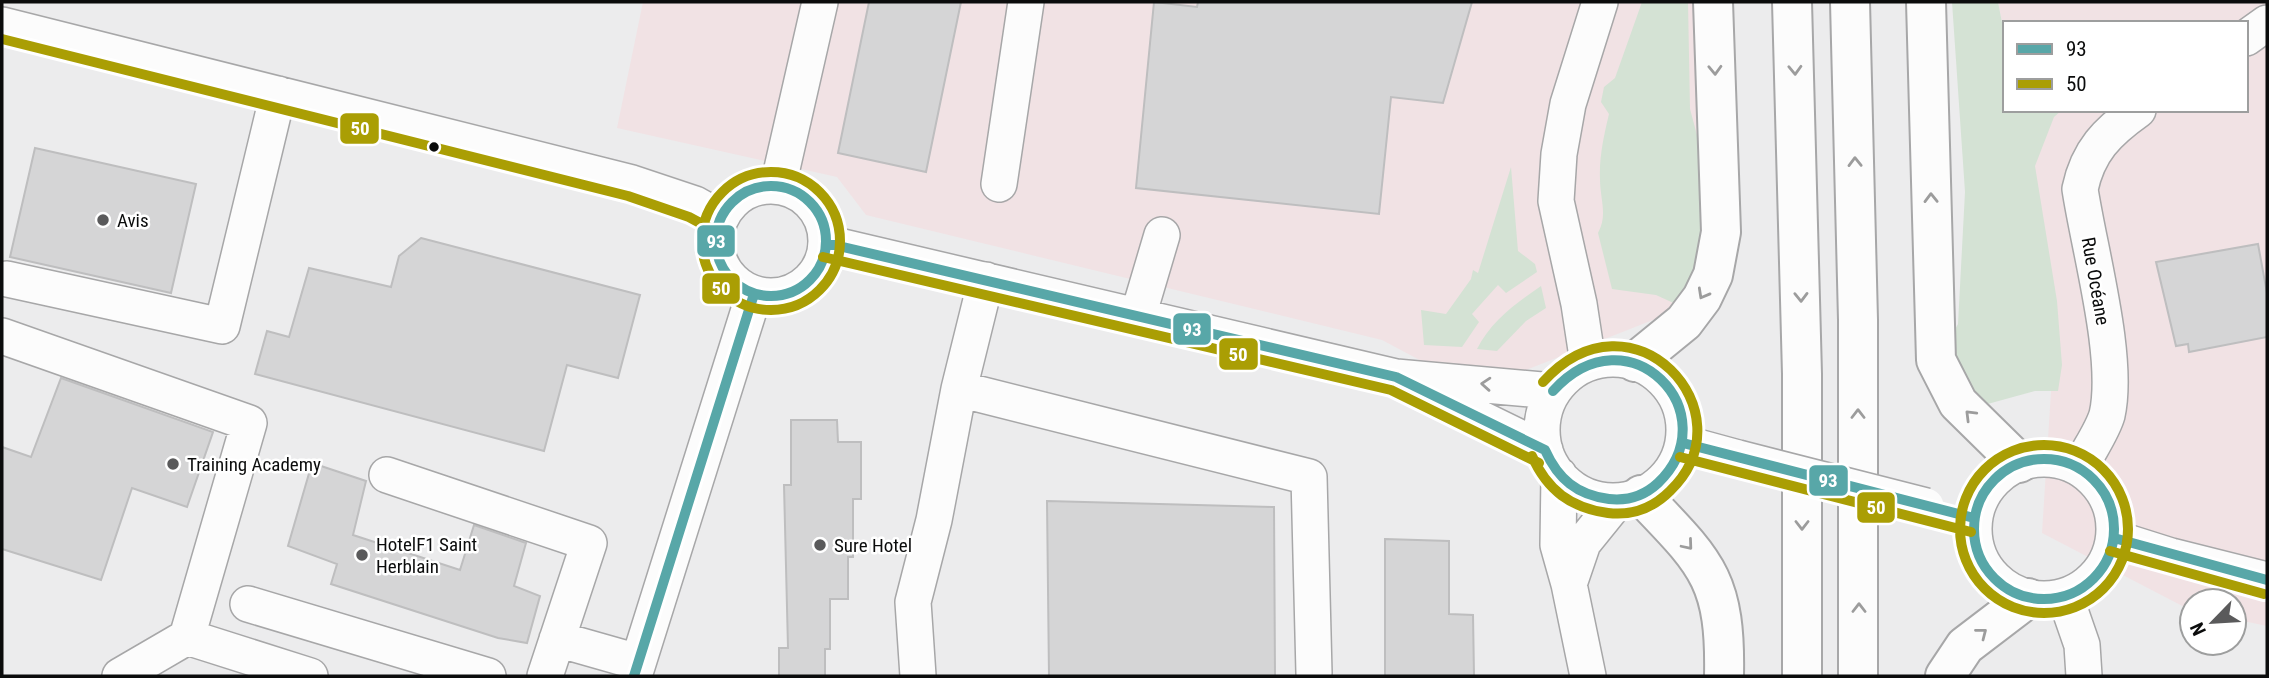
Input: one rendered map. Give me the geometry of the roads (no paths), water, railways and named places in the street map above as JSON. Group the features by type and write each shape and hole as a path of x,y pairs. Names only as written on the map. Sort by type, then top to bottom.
{"highway":[{"path":"1635,362 1684,321 1702,298 1713,275 1721,232 1713,2"},
{"path":"1792,2 1801,306 1802,676"},
{"path":"1850,2 1858,320 1858,676"},
{"path":"1926,2 1936,359 1958,403 2019,463"},
{"path":"1629,498 1683,539 1712,578 1725,632 1724,676"},
{"path":"1945,676 1965,646 2028,598"}],"street":[{"path":"778,186 820,2"},
{"path":"999,184 1026,2"},
{"path":"1588,363 1579,304 1556,201 1559,155 1568,103 1600,2"},
{"path":"2248,37 2267,23"},
{"path":"2,25 632,183 695,204 720,218"},
{"path":"7,279 222,326 278,94"},
{"name":"Rue Océane","path":"2080,468 2106,416 2109,396 2106,340 2080,189 2084,169 2095,147 2136,112"},
{"path":"778,186 809,201 822,220 826,243 820,267 803,286 779,296 754,294 734,283 720,264 715,241 720,218 726,208 744,192 778,186"},
{"path":"1138,316 1162,235"},
{"path":"826,243 1396,377 1553,391"},
{"path":"918,676 913,602 934,520 959,389 986,280"},
{"path":"557,639 636,669 754,294"},
{"path":"2,336 250,423 187,637 120,676"},
{"path":"1569,584 1583,543 1629,498 1668,475 1683,443 1682,414 1670,387 1654,372 1635,362 1620,359 1588,363 1574,370 1553,391 1542,420 1552,463 1558,545 1588,676"},
{"path":"1396,377 1552,463 1585,495 1629,498"},
{"path":"959,389 1309,477 1314,673"},
{"path":"1683,443 1974,518"},
{"path":"2049,458 2080,468 2091,475 2112,510 2114,538 2106,564 2098,574 2065,596 2028,598 2001,585 1982,562 1973,533 1974,518 1989,484 2019,463 2049,458"},
{"path":"387,475 589,543 545,676"},
{"path":"2114,538 2171,556 2267,580"},
{"path":"2065,596 2082,645 2084,676"},
{"path":"248,604 488,676"},
{"path":"187,637 310,676"}],"place":[{"name":"Avis","path":"103,220"},
{"name":"Training Academy","path":"173,464"},
{"name":"Sure Hotel","path":"820,545"},
{"name":"HotelF1 Saint Herblain","path":"362,555"}]}
